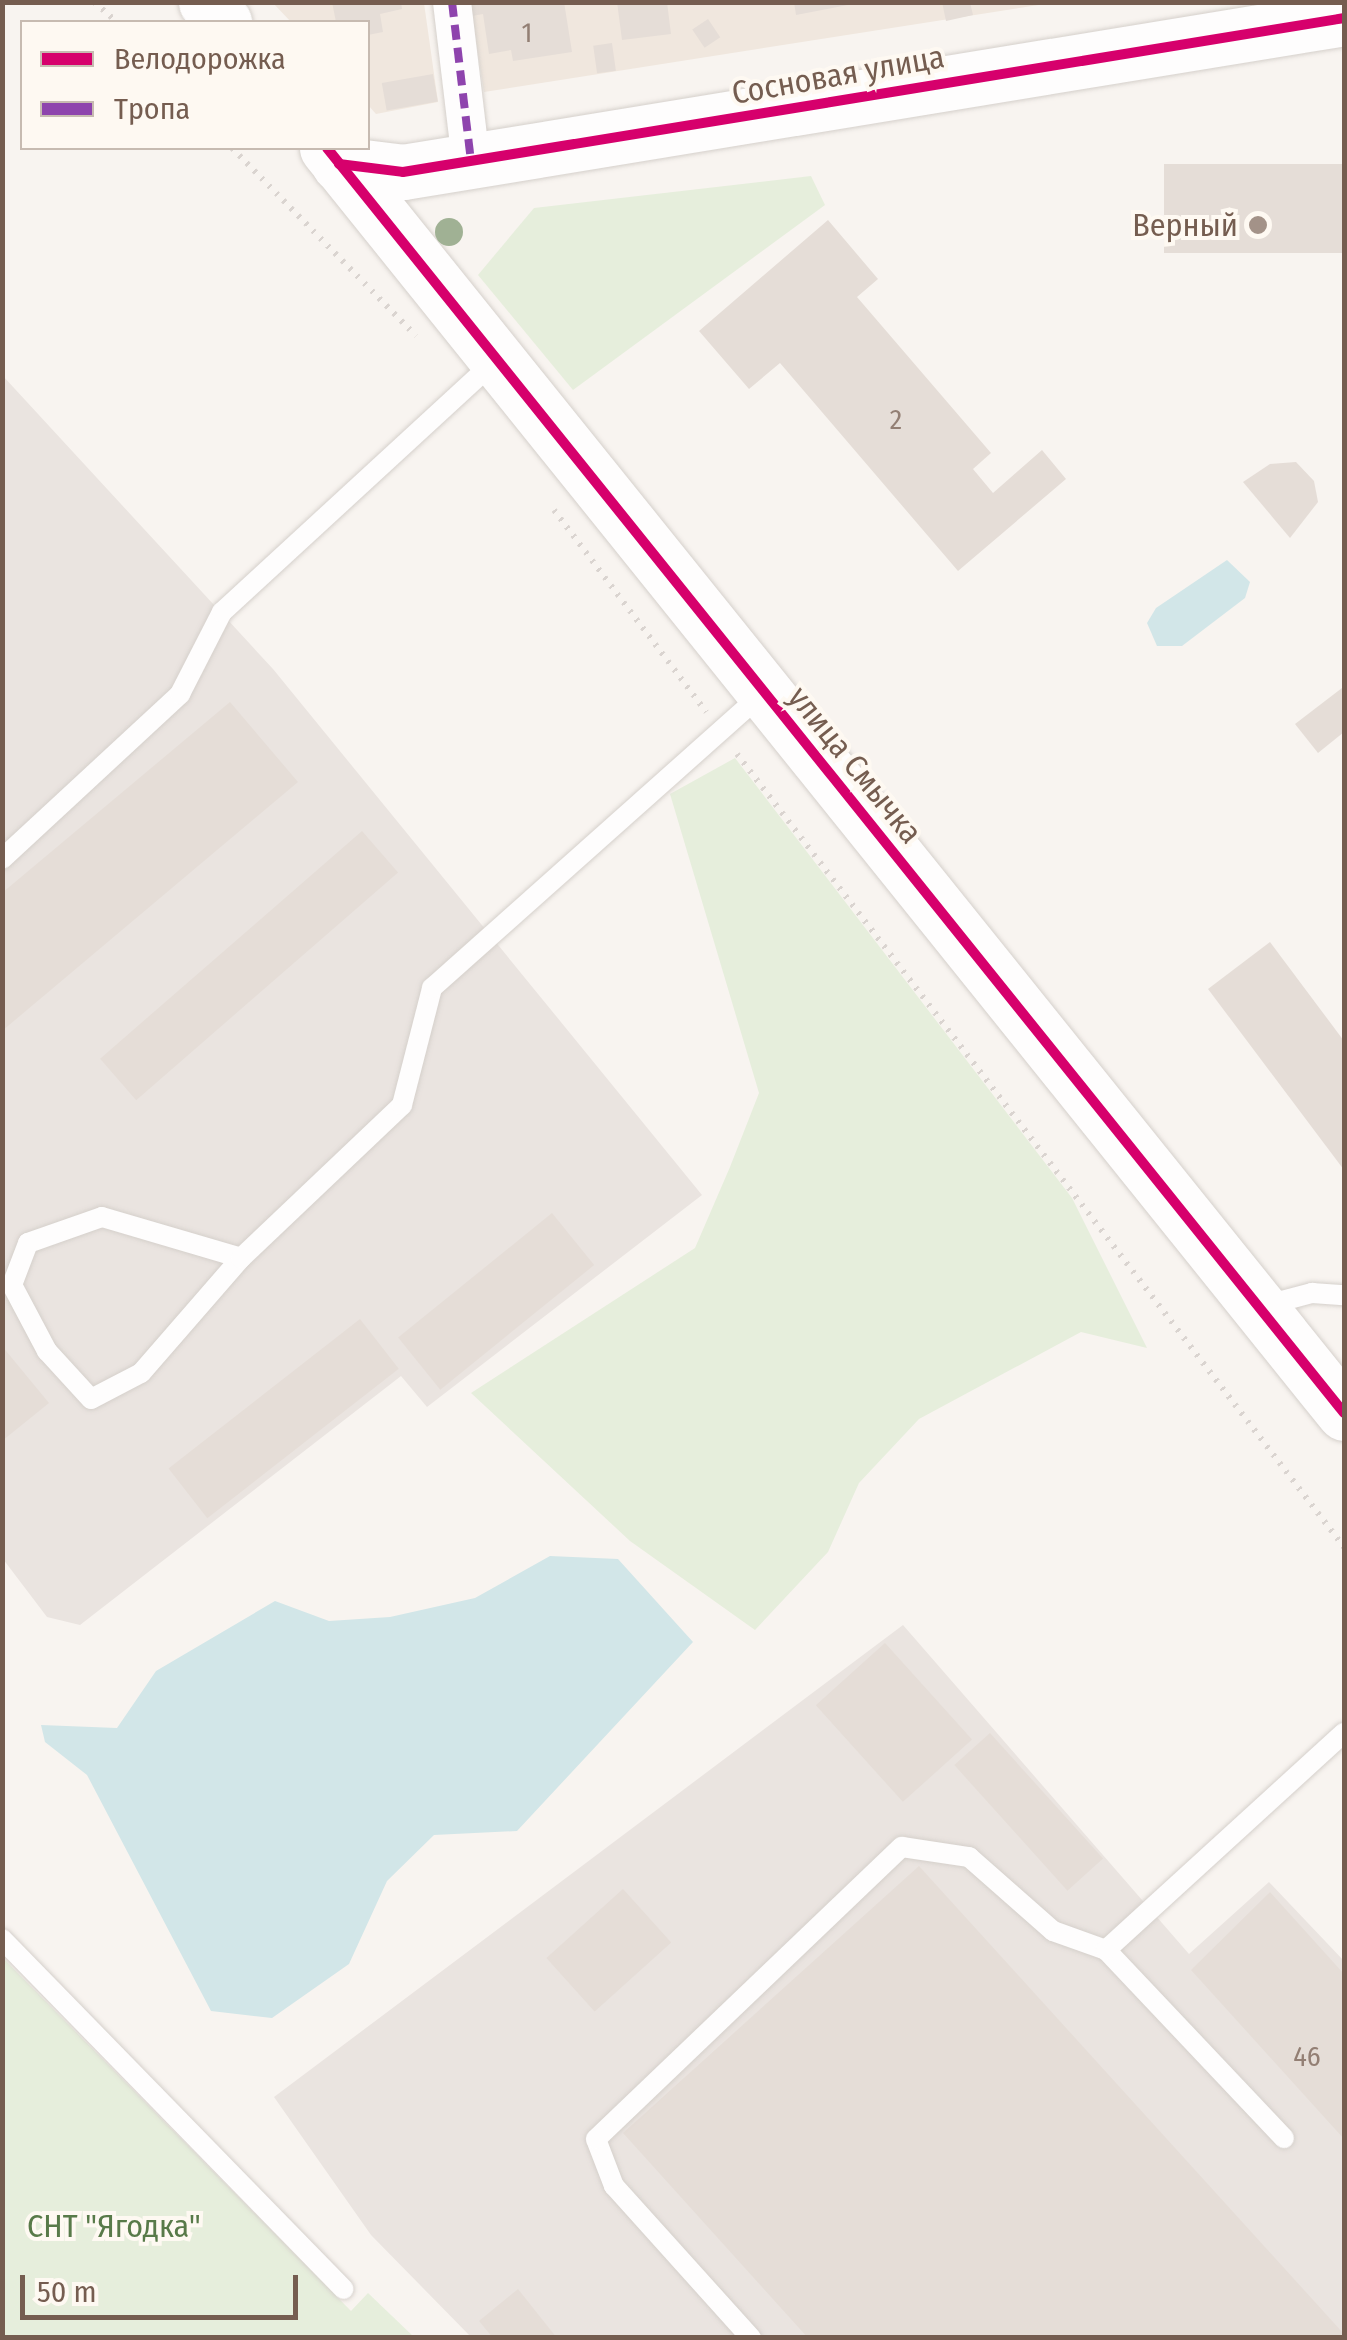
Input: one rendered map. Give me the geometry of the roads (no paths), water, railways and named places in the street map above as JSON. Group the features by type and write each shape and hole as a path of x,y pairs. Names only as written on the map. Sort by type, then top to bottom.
{"street":[{"path":"452,2 471,162"},
{"name":"Сосновая улица","path":"333,156 403,172 1244,18 1344,18"},
{"name":"улица Смычка","path":"333,156 480,375 764,692 1344,1414"}],"lane":[{"path":"2,859 180,694 222,612 480,375"},
{"path":"240,1258 102,1216 28,1244 12,1285 47,1351 91,1399 141,1372 240,1258 402,1105 432,988 764,692"},
{"path":"1259,1307 1312,1293 1344,1295"},
{"path":"1106,1950 1344,1732"},
{"path":"751,2338 614,2186 596,2140 902,1847 969,1857 1053,1931 1106,1950 1284,2138"},
{"path":"2,1938 344,2289"}],"place":[{"name":"Верный","path":"1258,225"}],"park label":[{"name":"СНТ \"Ягодка\"","path":"114,2226"}]}
